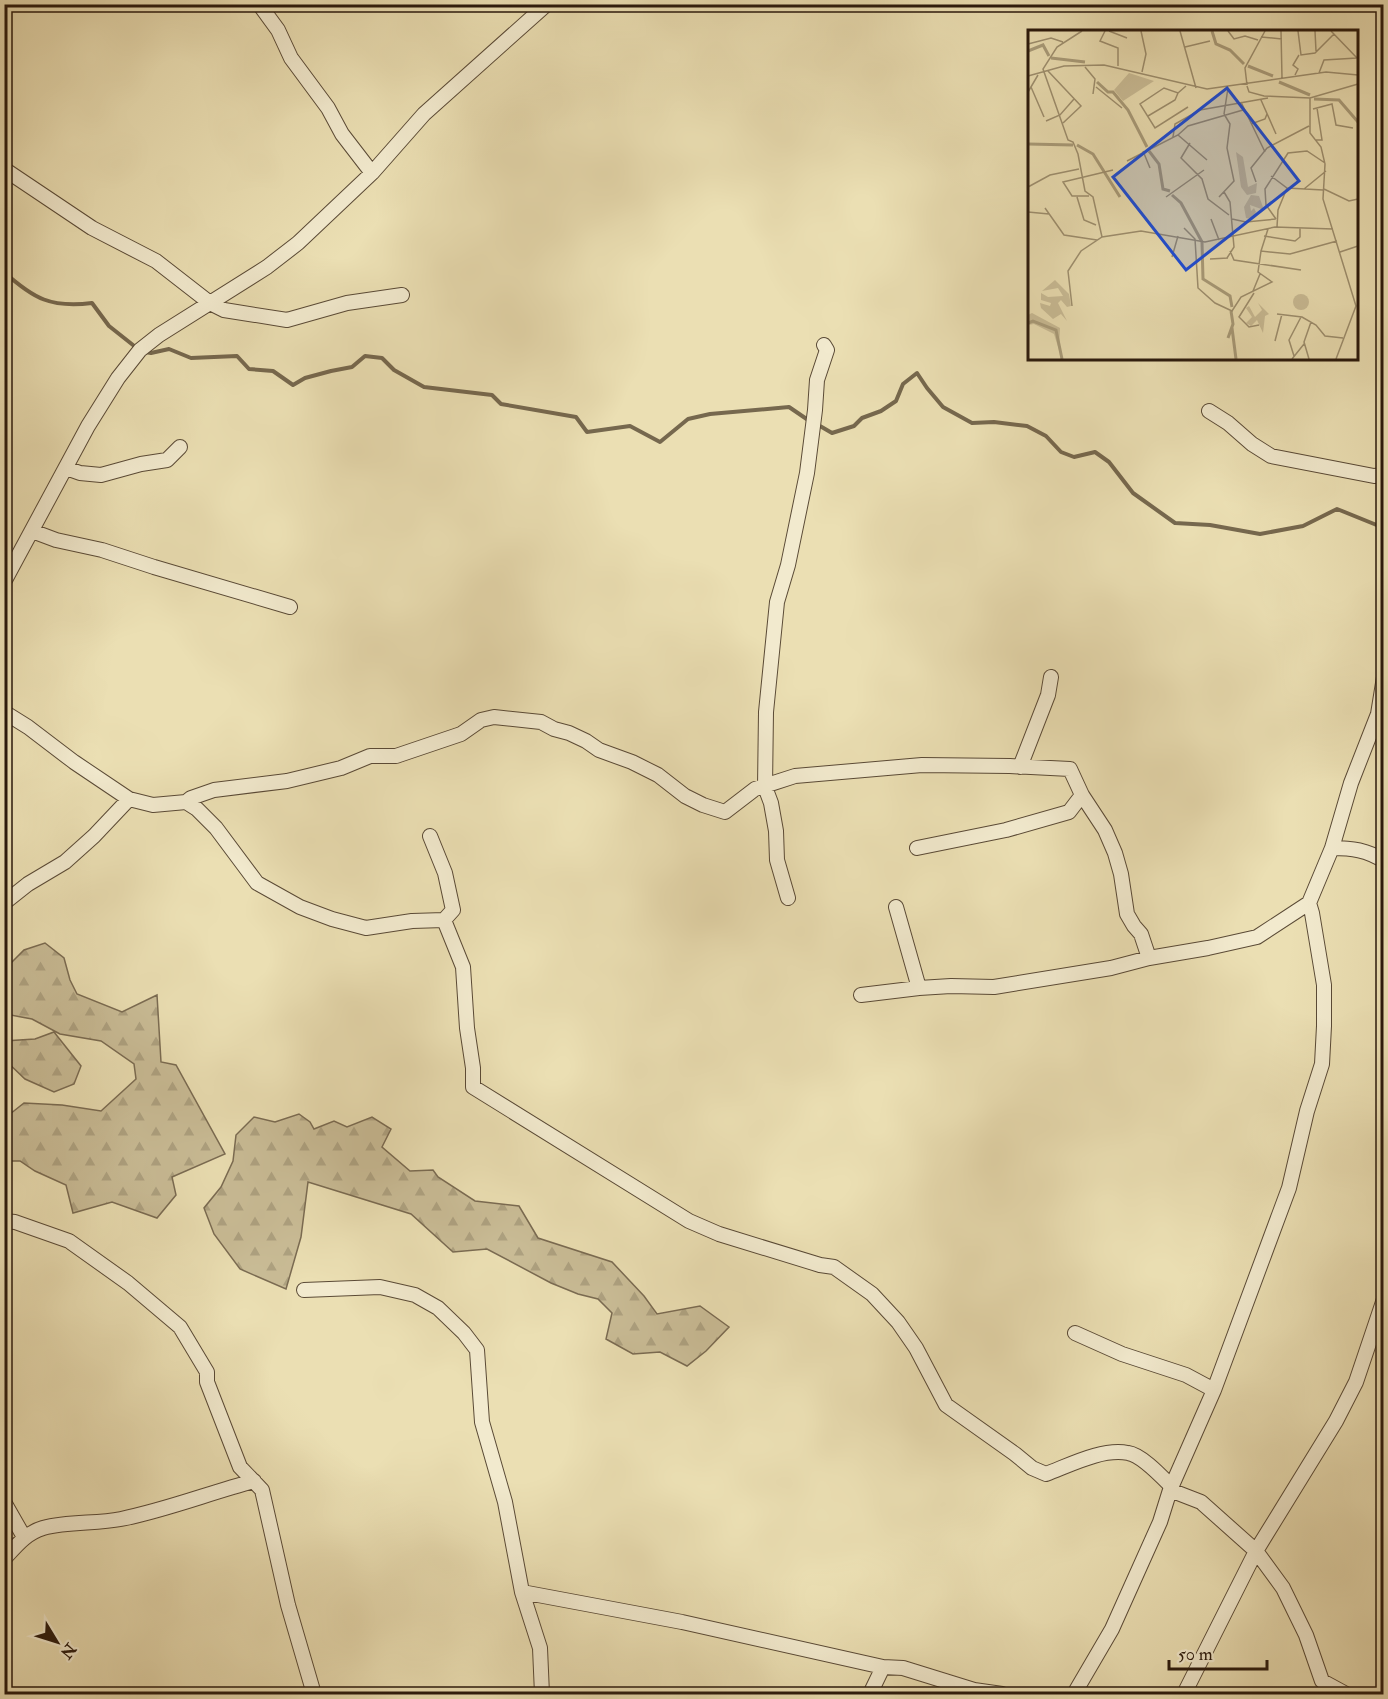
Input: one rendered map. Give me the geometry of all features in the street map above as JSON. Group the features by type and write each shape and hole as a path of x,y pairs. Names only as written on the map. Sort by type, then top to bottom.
{"street":[{"path":"259,4 279,30 291,58 328,108 342,134 372,173"},
{"path":"4,582 88,426 118,378 140,350 159,335 267,267 298,243 372,173 424,114 547,4"},
{"path":"4,169 92,228 156,261 210,303 224,310 287,320 346,303 402,295"},
{"path":"788,898 777,861 776,831 771,803 765,787 765,723 777,602 788,565 807,473 815,410 816,380 827,350 824,345"},
{"path":"1209,411 1271,456 1374,476 1383,475"},
{"path":"66,468 80,473 101,475 141,464 167,460 180,447"},
{"path":"32,531 56,540 102,550 290,607"},
{"path":"861,995 951,986 994,987 1111,968 1149,957 1208,948 1257,937 1309,903 1332,848 1351,783 1378,714 1383,676"},
{"path":"1020,767 1048,694 1051,677"},
{"path":"4,712 129,799 153,805 186,802 214,790 286,781 341,768 370,756 396,756 461,734 481,720 494,717 542,722 554,729 569,733 599,750 632,762 658,775 685,796 725,812 755,789 795,776 922,765 1070,769 1082,795 1105,830 1115,853 1121,874 1127,914 1141,934 1149,957"},
{"path":"917,848 1016,828 1070,812 1082,795"},
{"path":"4,903 28,884 65,862 94,836 129,799"},
{"path":"186,802 197,809 216,828 257,883 300,907 366,928 412,921 444,920 453,910 445,873 430,836"},
{"path":"1332,848 1354,849 1374,855 1383,861"},
{"path":"1074,1695 1112,1629 1160,1522 1171,1489 1214,1390 1289,1188 1307,1111 1322,1064 1324,985 1309,903"},
{"path":"896,907 919,988"},
{"path":"444,920 463,967 473,1087 689,1221 719,1234 834,1268 872,1294 898,1322 916,1348 946,1405 1016,1454 1032,1468 1046,1474 1099,1454 1129,1453 1149,1466 1171,1489 1201,1502 1256,1551 1283,1588 1306,1635 1322,1681 1346,1695"},
{"path":"4,1221 15,1222 69,1240 128,1283 180,1327 207,1372 207,1382 240,1467 262,1490 290,1612 314,1695"},
{"path":"304,1290 380,1287 415,1295 438,1308 464,1333 477,1350 482,1422 505,1503 522,1592 540,1648 542,1695"},
{"path":"1185,1695 1256,1551 1336,1421 1351,1392 1383,1299"},
{"path":"1075,1333 1122,1354 1186,1375 1214,1390"},
{"path":"4,1559 24,1537 43,1528 118,1519 153,1512 254,1481"},
{"path":"4,1502 24,1537"},
{"path":"522,1592 682,1622 883,1667 903,1668 974,1690 1002,1695"},
{"path":"870,1695 883,1667"}],"green space":[{"path":"45,943 64,958 70,980 77,994 122,1012 157,995 161,1062 176,1065 225,1154 172,1177 176,1195 157,1218 112,1202 73,1213 66,1185 35,1171 20,1161 5,1161 5,1118 24,1103 62,1105 101,1111 136,1079 134,1064 101,1041 60,1034 32,1019 5,1014 5,969 24,950"},
{"path":"54,1032 81,1066 74,1084 54,1092 25,1079 5,1060 4,1041 35,1039"},
{"path":"299,1114 310,1122 314,1129 334,1121 347,1127 372,1117 391,1129 382,1147 410,1171 433,1170 438,1177 475,1201 519,1206 538,1238 612,1262 644,1296 657,1314 700,1306 729,1327 706,1351 687,1366 660,1352 633,1354 606,1339 612,1313 598,1299 551,1283 487,1249 453,1252 411,1214 308,1182 301,1237 286,1289 240,1269 214,1234 204,1208 221,1187 233,1161 236,1135 254,1117 275,1122"}],"waterway":[{"path":"4,272 25,289 44,300 65,304 92,303 109,326 138,349"},
{"path":"145,352 169,349 191,358 237,356 249,369 273,371 293,385 305,378 352,367 365,356 382,358 394,370 424,387 492,395 501,404 576,417 587,432 630,426 660,442 688,419 710,414 789,407 811,422"},
{"path":"816,426 832,433 854,426 862,418 881,411 896,401 903,384 917,373 943,407 972,423 994,422 1027,426 1046,436 1061,452 1074,457 1095,452 1109,462 1133,493 1175,523 1210,525 1260,534 1303,526 1337,509 1384,528"}]}
